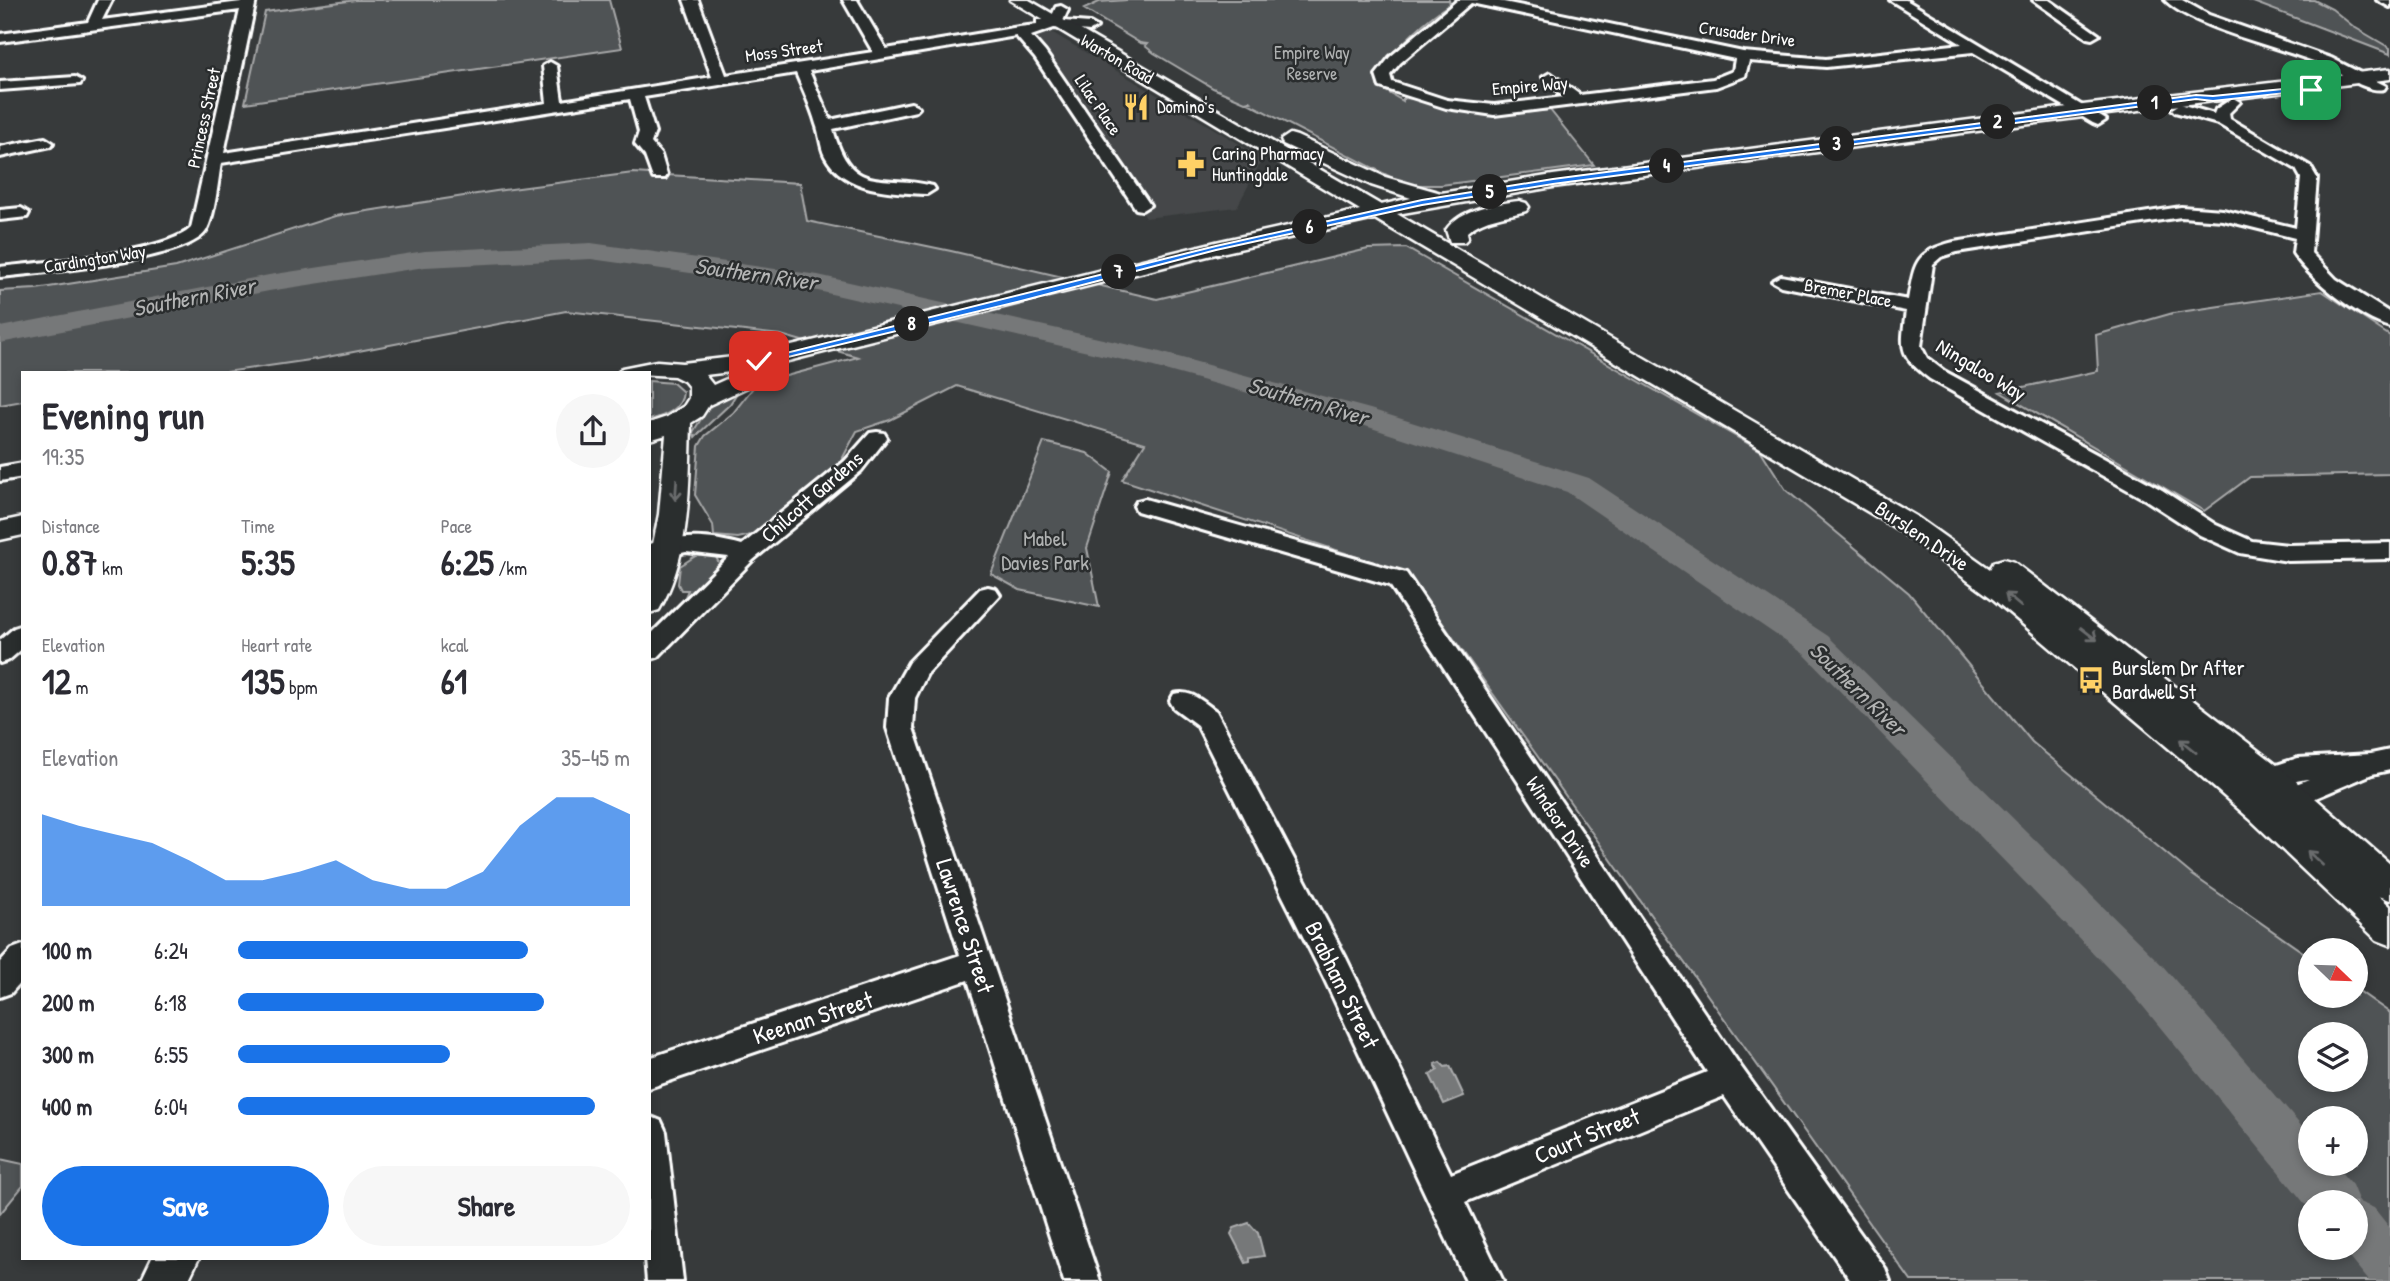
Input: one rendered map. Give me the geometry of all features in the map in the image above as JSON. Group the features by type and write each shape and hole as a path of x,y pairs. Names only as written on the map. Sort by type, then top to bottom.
{"main road":[{"name":"Warton Road","path":"1018,0 1090,27 1160,66 1290,140 1400,214"},
{"name":"Warton Road","path":"1044,0 1058,17 1122,62 1345,191 1400,214"},
{"path":"1111,39 1105,44 1122,62"},
{"path":"1160,66 1161,72 1193,95 1192,102"},
{"path":"1165,260 1400,214 1539,199 2046,127 2085,116 2196,97 2361,77 2386,82"},
{"path":"641,371 664,367 684,370 759,361 897,333 1358,231 1400,214 1452,198 1979,124 2180,109 2311,94 2386,82"},
{"path":"2196,97 2213,99 2303,89 2311,90 2311,94"},
{"path":"1979,124 2002,127 2032,124 2046,127"},
{"path":"1290,140 1395,187 1425,195 1452,198"},
{"path":"1640,170 1653,176 1716,172"},
{"path":"1028,302 1165,260 1189,250 1332,212 1348,205 1345,191"},
{"path":"1457,238 1456,229 1469,219 1539,199"},
{"name":"Burslem Drive","path":"1400,214 1457,238 1922,511 2041,596 2266,793 2390,929"},
{"name":"Burslem Drive","path":"1400,214 1528,301 1908,523 2390,885"},
{"path":"1358,231 1375,233 1414,246 1503,293 1528,301"},
{"path":"1604,325 1601,332 1646,371"},
{"path":"651,431 680,422 690,415 703,399 761,372 897,333"},
{"path":"684,370 701,382 703,399"},
{"path":"651,586 656,543 677,488 680,422"},
{"path":"0,531 21,526"},
{"path":"0,552 21,547"},
{"path":"163,1281 177,1260"}],"street":[{"path":"94,24 105,0"},
{"path":"691,0 720,80"},
{"path":"850,0 882,55"},
{"name":"Empire Way","path":"1466,0 1395,60 1383,75 1385,83 1401,91 1446,104 1494,110 1716,83 1740,73 1743,56"},
{"name":"Crusader Drive","path":"1475,0 1743,56 1826,63 1976,47"},
{"path":"1546,16 1560,0"},
{"path":"1897,0 2085,116"},
{"path":"2040,0 2092,35"},
{"path":"2172,0 2204,18 2326,61 2361,77"},
{"path":"2384,0 2390,3"},
{"path":"0,53 4,37 248,3"},
{"name":"Princess Street","path":"188,240 198,229 248,3"},
{"name":"Moss Street","path":"215,159 391,124 555,106 1019,31 1030,32 1058,17"},
{"name":"Lilac Place","path":"1019,31 1040,55 1142,205"},
{"path":"550,66 555,106"},
{"path":"801,68 825,125 833,155 844,170 860,180 884,186 927,189"},
{"path":"1550,77 1578,101"},
{"path":"0,86 75,81"},
{"path":"636,93 647,132 643,144 653,155 659,175"},
{"path":"2223,121 2221,112 2233,102"},
{"path":"825,125 911,108"},
{"path":"2180,109 2223,121 2302,166 2309,178 2302,253 2307,263 2318,274 2390,321"},
{"path":"0,152 45,143"},
{"name":"Ningaloo Way","path":"2303,235 2223,215 2180,212 1954,247 1935,253 1924,262 1911,346 1919,361 1937,374 2154,495 2208,530 2248,548 2288,553 2390,551"},
{"path":"0,215 21,213"},
{"name":"Cardington Way","path":"0,272 57,266 147,251 188,240"},
{"name":"Bremer Place","path":"1781,281 1916,307"},
{"name":"Chilcott Gardens","path":"651,649 746,555 853,466 877,438"},
{"path":"0,474 21,470"},
{"name":"Windsor Drive","path":"1145,506 1398,579 1730,1078 1872,1281"},
{"name":"Chilcott Gardens","path":"656,543 710,544 746,555"},
{"name":"Lawrence Street","path":"988,595 918,668 902,698 901,728 1082,1281"},
{"path":"0,654 21,636"},
{"name":"Brabham Street","path":"1183,701 1207,718 1335,968 1485,1281"},
{"path":"2266,793 2330,784 2380,762"},
{"path":"0,983 21,960"},
{"name":"Keenan Street","path":"651,1072 977,963"},
{"name":"Court Street","path":"1443,1194 1730,1078"},
{"path":"651,1151 665,1281"}],"shaded area":[{"path":"1053,33 1263,158 1237,207 1146,218 1088,134 1097,127 1032,35"},
{"path":"1440,1062 1445,1067 1450,1066 1464,1096 1444,1104 1430,1075 1438,1070 1435,1064"},
{"path":"1249,1223 1258,1233 1264,1256 1250,1258 1250,1262 1246,1263 1231,1234 1234,1228"}],"green space":[{"path":"356,0 609,0 622,48 245,103 265,12"},
{"name":"Empire Way Reserve","path":"1449,0 1450,4 1420,27 1384,64 1376,74 1377,86 1403,101 1403,98 1421,99 1516,113 1550,110 1594,165 1441,185 1406,185 1248,103 1251,102 1213,88 1154,53 1145,46 1147,44 1140,43 1084,9 1099,2"},
{"path":"2248,0 2314,0 2390,48 2390,54"},
{"path":"633,173 800,183 807,221 1157,299 1368,249 1406,248 1761,451 1786,490 1909,593 2032,742 2191,874 2298,949 2298,1008 2368,1008 2368,997 2390,1013 2390,1281 1911,1281 1407,573 1122,480 1145,443 957,386 890,420 857,431 840,463 751,535 738,538 714,536 713,525 695,495 699,446 705,436 733,413 756,384 858,357 781,335 566,311 317,359 233,371 21,371 21,401 0,405 0,291 36,289 176,267 335,216"},
{"path":"2322,291 2390,336 2390,474 2250,477 2204,511 2000,392 2098,371 2096,335 2173,313"},
{"path":"651,381 673,383 683,392 676,408 651,419"},
{"path":"740,388 730,404 695,437 693,432 711,403"},
{"name":"Mabel Davies Park","path":"1044,442 1087,453 1112,472 1087,548 1099,607 1020,590 991,574"},
{"path":"697,555 716,557 720,565 716,573 688,599 684,599 688,590 681,590 678,584 680,566"},
{"path":"0,1159 21,1164 21,1188 0,1214"}],"waterway":[{"name":"Southern River","path":"0,335 269,283 425,259 591,251 818,283 1156,359 1360,415 1578,485 1816,645 2147,979 2325,1190"},
{"name":"Southern River","path":"2368,1240 2390,1267"}],"place":[{"name":"Domino's","path":"1136,107"},
{"name":"Caring Pharmacy Huntingdale","path":"1191,164"},
{"name":"Burslem Dr After Bardwell St","path":"2091,680"}],"route":[{"path":"759,361 1025,297 1165,260 1422,202 1553,181 2126,105 2196,97 2213,99 2311,90"}]}
